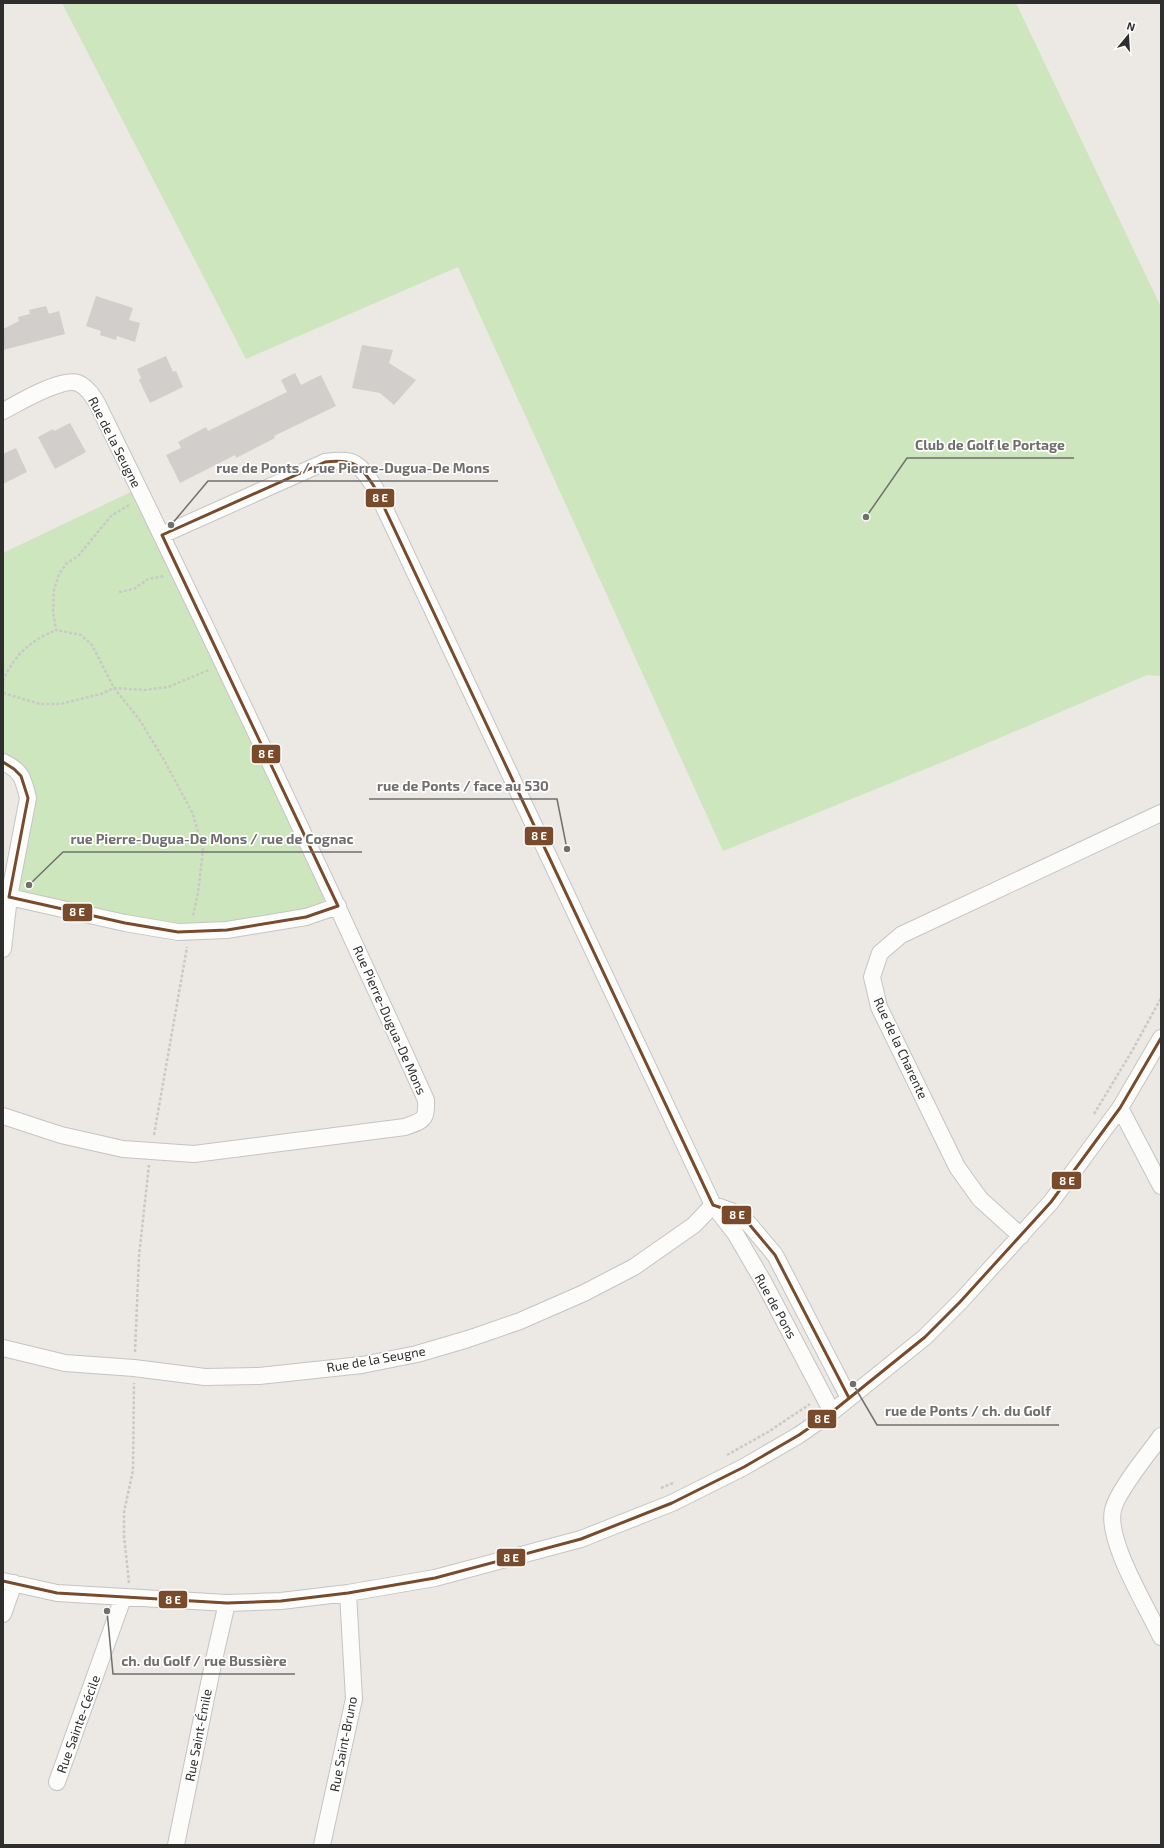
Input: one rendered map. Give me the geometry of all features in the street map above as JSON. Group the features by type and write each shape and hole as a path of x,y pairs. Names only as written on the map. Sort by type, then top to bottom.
{"street":[{"name":"Rue de la Seugne","path":"3,411 65,382 78,383 89,390 97,403 162,535"},
{"name":"Rue de Pons","path":"162,535 325,462 342,460 355,463 364,470 375,488 713,1204 735,1234 762,1281 832,1412"},
{"name":"Rue Pierre-Dugua-De Mons","path":"3,1116 61,1134 123,1149 194,1154 405,1128 421,1121 426,1113 426,1100 338,906 162,535"},
{"path":"3,762 16,768 24,783 28,798 9,898 3,949"},
{"name":"Rue de la Charente","path":"1020,1236 980,1199 957,1167 879,1007 872,977 880,953 901,935 1161,813"},
{"path":"9,898 125,923 164,930 189,932 227,930 306,917 338,906"},
{"path":"3,1614 8,1582 57,1593 227,1603 281,1601 348,1593 435,1578 581,1539 672,1503 744,1466 799,1435 832,1412 925,1337 960,1302 1051,1202 1120,1108 1161,1038"},
{"path":"1120,1108 1161,1186"},
{"name":"Rue de la Seugne","path":"3,1348 65,1363 134,1368 205,1377 259,1376 362,1365 417,1354 468,1339 520,1321 584,1293 634,1267 694,1225 713,1204"},
{"name":"Rue de Pons","path":"713,1204 731,1211 749,1224 775,1255 849,1398"},
{"path":"1161,1436 1124,1487 1113,1509 1112,1530 1121,1555 1161,1637"},
{"name":"Rue Saint-Bruno","path":"322,1845 354,1699 348,1593"},
{"name":"Rue Sainte-Cécile","path":"57,1782 123,1598"},
{"name":"Rue Saint-Émile","path":"176,1845 227,1603"}],"path":[{"path":"56,630 53,612 54,590 59,574 66,564 79,555 111,516 143,496"},
{"path":"119,592 134,589 148,579 161,578 179,570"},
{"path":"3,681 16,657 40,636 56,630 81,635 92,645 114,688 139,719 164,760 193,814 203,850 198,893 189,932 150,1152 139,1256 134,1368 133,1470 124,1512 124,1536 129,1582 123,1598"},
{"path":"3,693 40,704 60,704 101,694 114,688 145,690 168,686 223,664"},
{"path":"1090,1119 1132,1051 1161,998"},
{"path":"724,1458 768,1432 824,1395"},
{"path":"654,1492 682,1478"},
{"path":"129,1582 137,1583"}],"green space":[{"path":"62,3 1016,3 1161,307 1161,676 1147,675 955,757 723,851 458,267 246,359"},
{"path":"139,488 338,906 189,932 9,897 28,798 3,762 3,553"}],"building":[{"path":"96,296 133,308 129,320 140,323 135,342 117,336 116,340 100,335 101,331 86,326"},
{"path":"46,306 49,314 59,311 65,334 3,350 3,329 19,321 18,317 30,314 29,310"},
{"path":"362,345 393,350 389,363 416,380 394,405 380,393 352,388"},
{"path":"166,356 173,372 176,371 183,387 150,403 139,380 141,378 137,369"},
{"path":"295,373 301,385 321,375 336,406 274,436 275,438 236,458 235,455 180,483 166,455 181,448 178,442 206,427 208,431 287,392 281,380"},
{"path":"70,423 86,452 55,469 38,437 53,429 54,431"},
{"path":"16,448 27,472 3,484 3,454"}],"transit line":[{"path":"3,762 14,769 21,776 28,798 9,897 125,923 178,932 227,930 306,917 338,906 162,535 325,462 343,461 360,468 375,488 713,1205 731,1211 749,1224 775,1255 849,1398"},
{"path":"3,1581 57,1593 227,1603 281,1601 348,1593 435,1578 581,1539 672,1503 744,1467 799,1435 832,1412 925,1337 960,1302 1051,1202 1120,1108 1161,1038"}],"place":[{"name":"Club de Golf le Portage","path":"866,517"},
{"name":"rue de Ponts / rue Pierre-Dugua-De Mons","path":"171,525"},
{"name":"rue de Ponts / face au 530","path":"567,849"},
{"name":"rue Pierre-Dugua-De Mons / rue de Cognac","path":"29,885"},
{"name":"rue de Ponts / ch. du Golf","path":"853,1384"},
{"name":"ch. du Golf / rue Bussière","path":"107,1611"}]}
